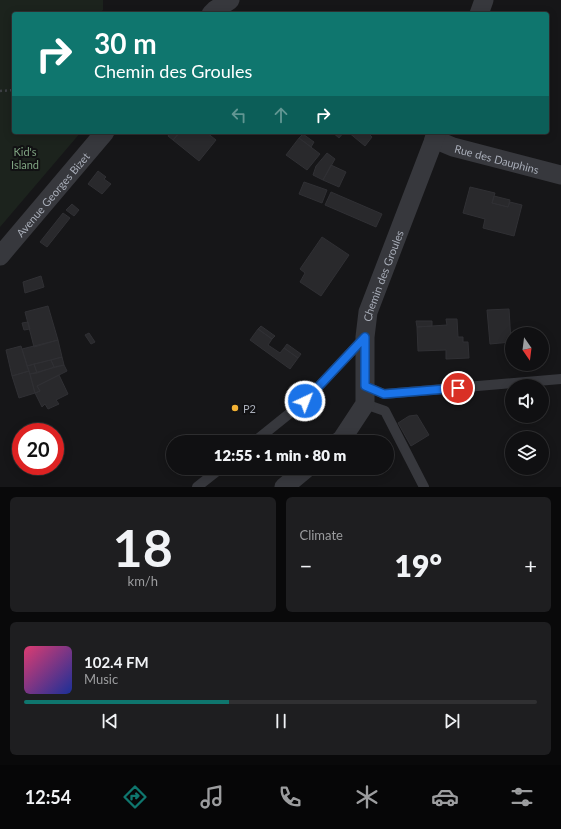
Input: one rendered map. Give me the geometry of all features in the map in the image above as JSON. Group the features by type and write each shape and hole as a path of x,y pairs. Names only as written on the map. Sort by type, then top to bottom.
{"street":[{"path":"213,12 230,0"},
{"path":"480,12 484,0"},
{"name":"Avenue Georges Bizet","path":"0,256 103,134"},
{"name":"Rue des Dauphins","path":"436,136 453,147 561,175"},
{"name":"Chemin des Groules","path":"365,395 365,337 368,312 436,136"},
{"path":"344,435 365,395"},
{"path":"284,487 299,475"}],"lane":[{"path":"263,435 305,401 365,337"},
{"path":"365,395 561,379"},
{"path":"365,395 385,411 424,487"},
{"path":"197,487 212,475"}],"path":[{"path":"0,91 12,90"}],"green space":[{"name":"Kid's Island","path":"0,0 103,0 103,10 101,12 12,12 12,134 79,134 0,227"}],"building":[{"path":"170,134 178,134 173,140 168,136"},
{"path":"178,134 208,134 216,140 199,161 173,140"},
{"path":"303,134 314,142 311,147 299,138"},
{"path":"334,134 342,134 339,138"},
{"path":"350,134 369,134 372,137 365,146"},
{"path":"299,138 320,154 307,170 286,155"},
{"path":"327,153 335,159 323,180 313,175 316,166"},
{"path":"331,165 346,172 339,187 323,180"},
{"path":"98,171 106,177 104,179 111,184 102,194 88,184"},
{"path":"304,182 327,190 322,203 299,194"},
{"path":"470,187 495,193 492,203 508,207 510,202 522,205 514,236 483,228 485,219 463,213"},
{"path":"331,192 382,214 376,227 325,205"},
{"path":"494,196 510,200 508,207 492,203"},
{"path":"72,204 79,210 74,216 66,210"},
{"path":"63,213 70,218 47,247 40,242"},
{"path":"322,237 349,255 321,296 300,282 305,273 300,269"},
{"path":"41,276 44,287 25,293 23,282"},
{"path":"48,306 58,340 34,347 25,312"},
{"path":"509,309 510,327 505,327 505,343 490,344 487,310"},
{"path":"446,319 457,319 458,337 463,337 463,342 468,342 469,358 446,359 446,350 418,351 417,327 447,325"},
{"path":"416,321 432,321 432,326 417,327"},
{"path":"28,322 30,329 24,330 22,323"},
{"path":"261,326 275,336 272,339 258,329"},
{"path":"258,329 272,339 268,345 280,353 284,348 298,358 290,369 250,340"},
{"path":"89,333 95,342 91,344 85,335"},
{"path":"58,340 62,357 27,366 22,349"},
{"path":"287,344 301,354 298,358 284,348"},
{"path":"21,346 29,371 12,376 6,350"},
{"path":"62,357 64,365 54,367 51,360"},
{"path":"51,360 54,367 37,373 34,364"},
{"path":"34,364 37,373 30,374 27,366"},
{"path":"64,365 67,371 37,386 40,391 35,393 30,374"},
{"path":"29,371 35,393 19,398 12,376"},
{"path":"59,375 68,394 56,400 59,404 48,409 45,404 42,407 35,393 40,391 37,386"},
{"path":"417,415 429,435 411,446 398,423 409,416"}],"place":[{"name":"P2","path":"235,408"}],"route":[{"path":"305,401 365,337 365,386 384,394 458,388"}]}
